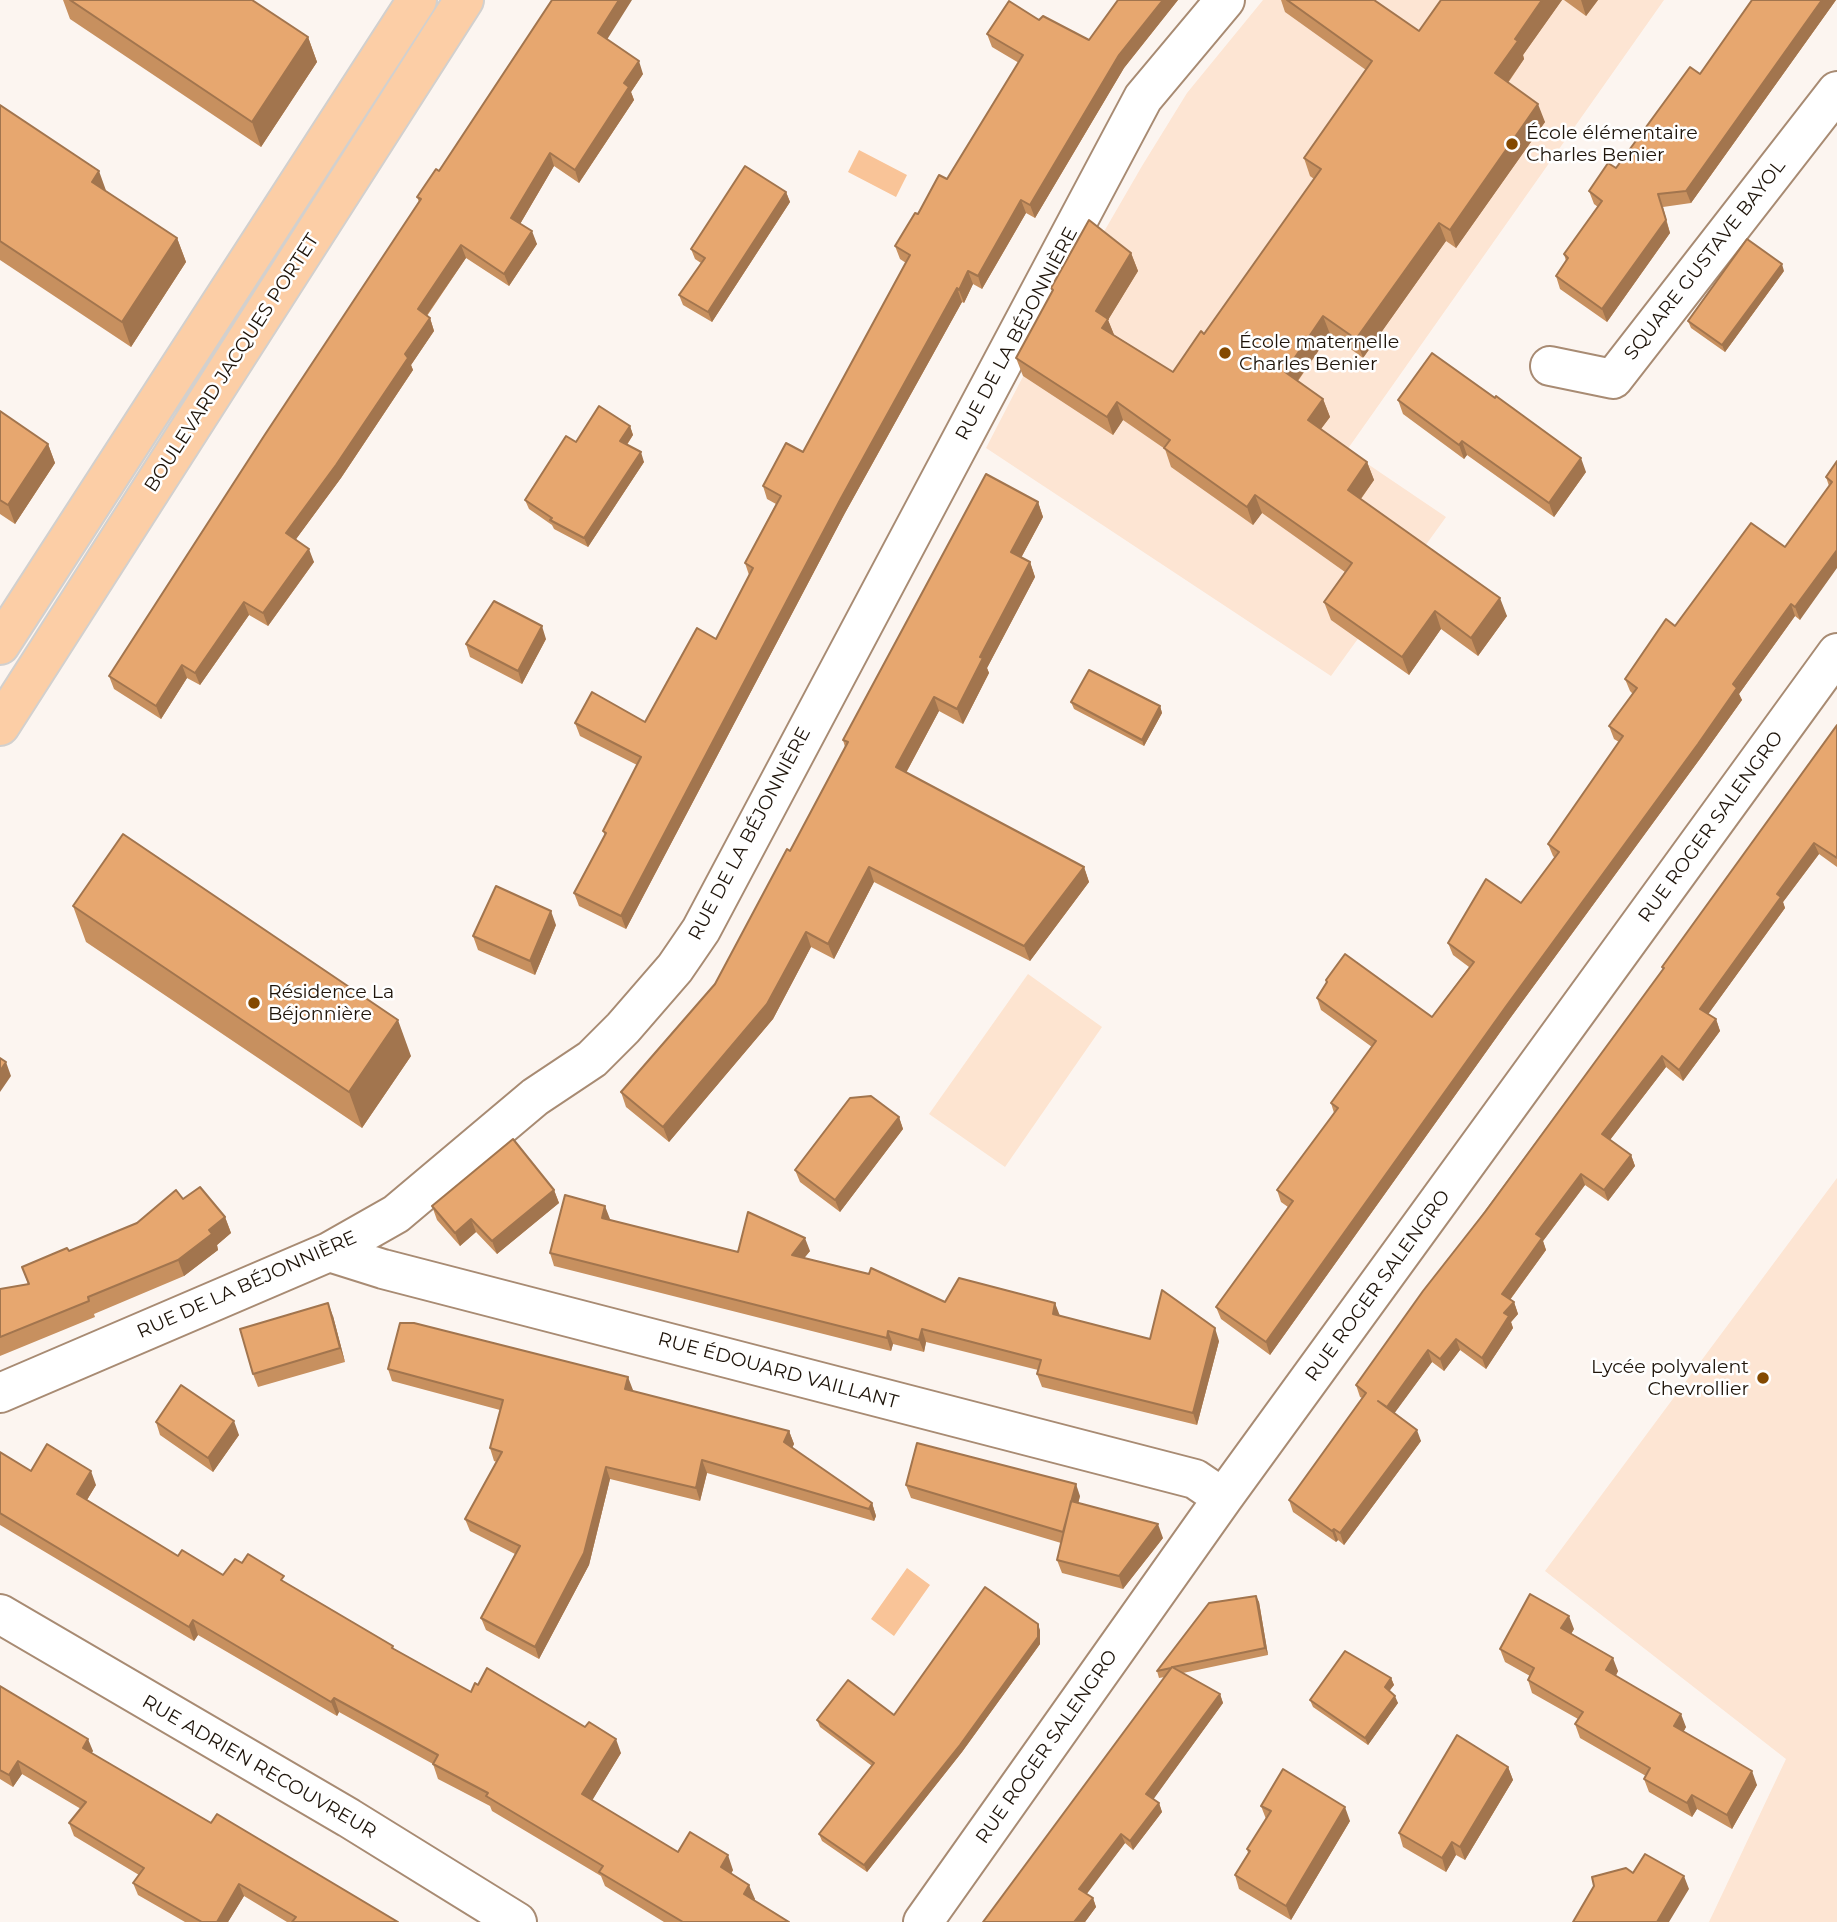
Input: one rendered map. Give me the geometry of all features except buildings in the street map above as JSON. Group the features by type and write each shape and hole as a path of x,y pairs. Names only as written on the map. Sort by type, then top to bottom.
{"main road":[{"path":"0,645 417,0"},
{"name":"BOULEVARD JACQUES PORTET","path":"0,726 464,0"}],"street":[{"name":"RUE DE LA BÉJONNIÈRE","path":"0,1393 329,1252 396,1214 535,1097 592,1059 623,1028 675,968 707,918 1143,98 1226,0"},
{"name":"SQUARE GUSTAVE BAYOL","path":"1550,366 1613,379 1837,91"},
{"name":"RUE ROGER SALENGRO","path":"923,1922 1223,1498 1837,653"},
{"name":"RUE ÉDOUARD VAILLANT","path":"329,1252 383,1269 1195,1479 1223,1498"},
{"name":"RUE ADRIEN RECOUVREUR","path":"0,1615 349,1818 517,1922"}],"shaded area":[{"name":"École maternelle Charles Benier","path":"1263,0 1664,0 1347,450 1446,517 1331,676 986,448 1047,330 1187,93"},
{"path":"859,150 907,175 896,197 848,172"},
{"path":"1028,974 1102,1027 1005,1167 929,1114"},
{"name":"Lycée polyvalent Chevrollier","path":"1837,1178 1837,1922 1709,1922 1786,1759 1545,1571"},
{"path":"907,1568 930,1585 894,1636 871,1619"}],"place":[{"name":"École élémentaire Charles Benier","path":"1512,144"},
{"name":"École maternelle Charles Benier","path":"1225,353"},
{"name":"Résidence La Béjonnière","path":"254,1003"},
{"name":"Lycée polyvalent Chevrollier","path":"1763,1378"}]}
